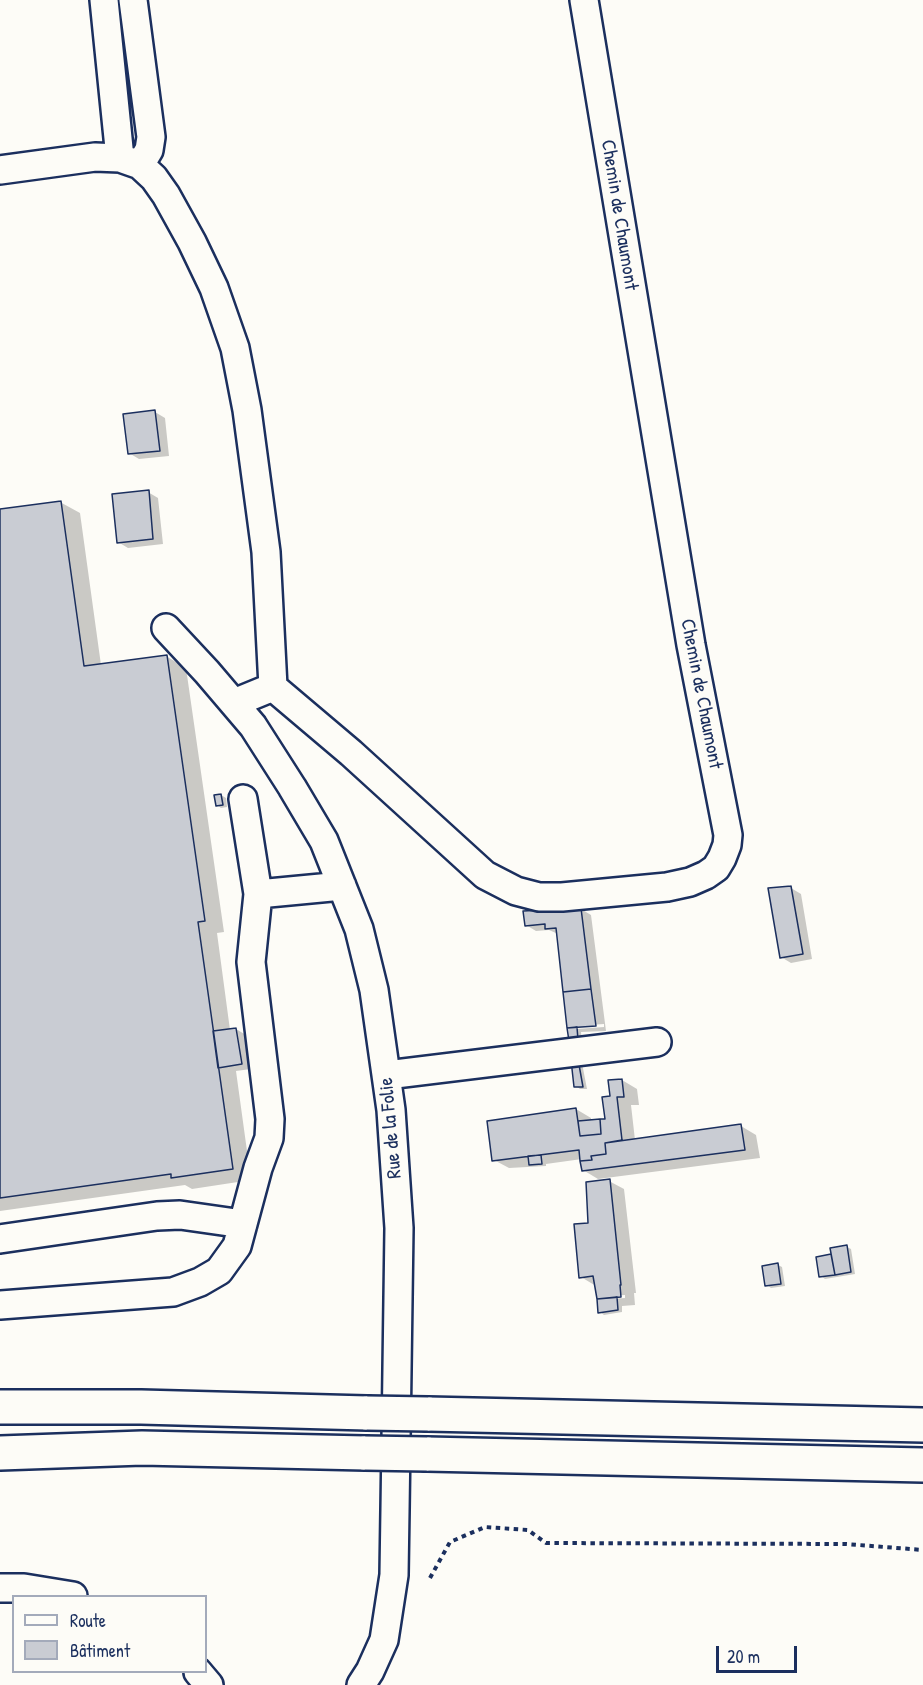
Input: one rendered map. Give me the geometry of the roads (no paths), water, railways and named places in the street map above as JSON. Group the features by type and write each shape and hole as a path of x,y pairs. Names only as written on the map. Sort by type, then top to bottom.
{"highway":[{"path":"0,1407 141,1407 923,1425"},
{"path":"0,1453 142,1448 923,1465"}],"street":[{"path":"104,0 130,162"},
{"path":"130,162 149,150 151,137 133,0"},
{"name":"Chemin de Chaumont","path":"273,687 351,753 485,875 516,891 539,897 562,897 667,887 690,882 706,875 716,868 722,858 728,835 691,645 584,0"},
{"path":"0,170 95,157 130,162 154,178 192,242 218,298 235,348 247,410 266,552 273,687 234,703"},
{"name":"Rue de la Folie","path":"166,628 253,726 303,805 324,841 342,886 359,929 372,978 387,1075 399,1228 394,1575 384,1640 361,1685"},
{"path":"0,1305 173,1292 200,1282 219,1271 237,1246 258,1168 269,1138 270,1119 251,962 258,894 243,799"},
{"path":"258,894 342,886"},
{"path":"387,1075 657,1042"},
{"path":"0,1239 157,1216 180,1215 243,1224"},
{"path":"0,1588 24,1588 67,1595"},
{"path":"200,1673 209,1685"}]}
